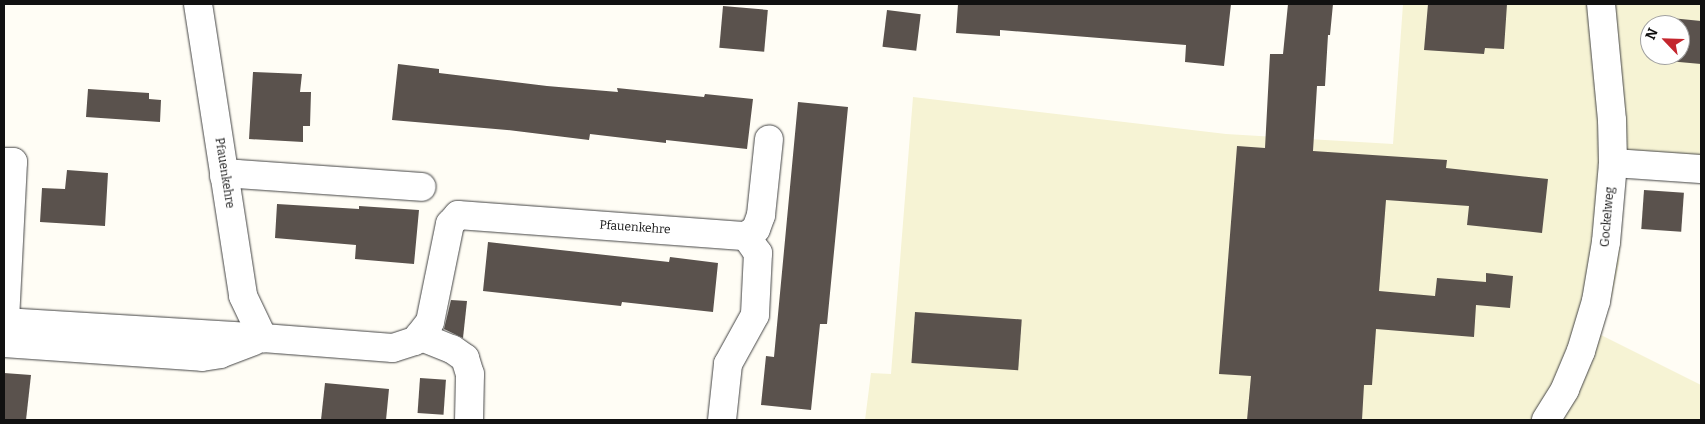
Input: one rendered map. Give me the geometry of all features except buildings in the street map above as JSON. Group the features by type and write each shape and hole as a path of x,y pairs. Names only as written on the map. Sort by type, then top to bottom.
{"street":[{"name":"Pfauenkehre","path":"198,4 243,296 263,338"},
{"name":"Gockelweg","path":"1546,420 1565,389 1581,352 1596,301 1606,242 1613,162 1612,120 1601,4"},
{"path":"722,420 728,364 755,315 758,253 746,236 756,229 761,215 769,139"},
{"path":"4,162 13,162 4,329 263,338 393,348 415,341 419,336 452,349 466,358 470,374 469,420"},
{"path":"1613,162 1701,169"},
{"path":"224,176 237,174 422,187"},
{"name":"Pfauenkehre","path":"419,336 430,322 450,224 458,215 746,236"}],"shaded area":[{"path":"1403,4 1701,4 1701,160 1627,155 1619,263 1601,335 1701,385 1701,420 865,420 871,373 891,374 913,97 1226,134 1393,144"}]}
